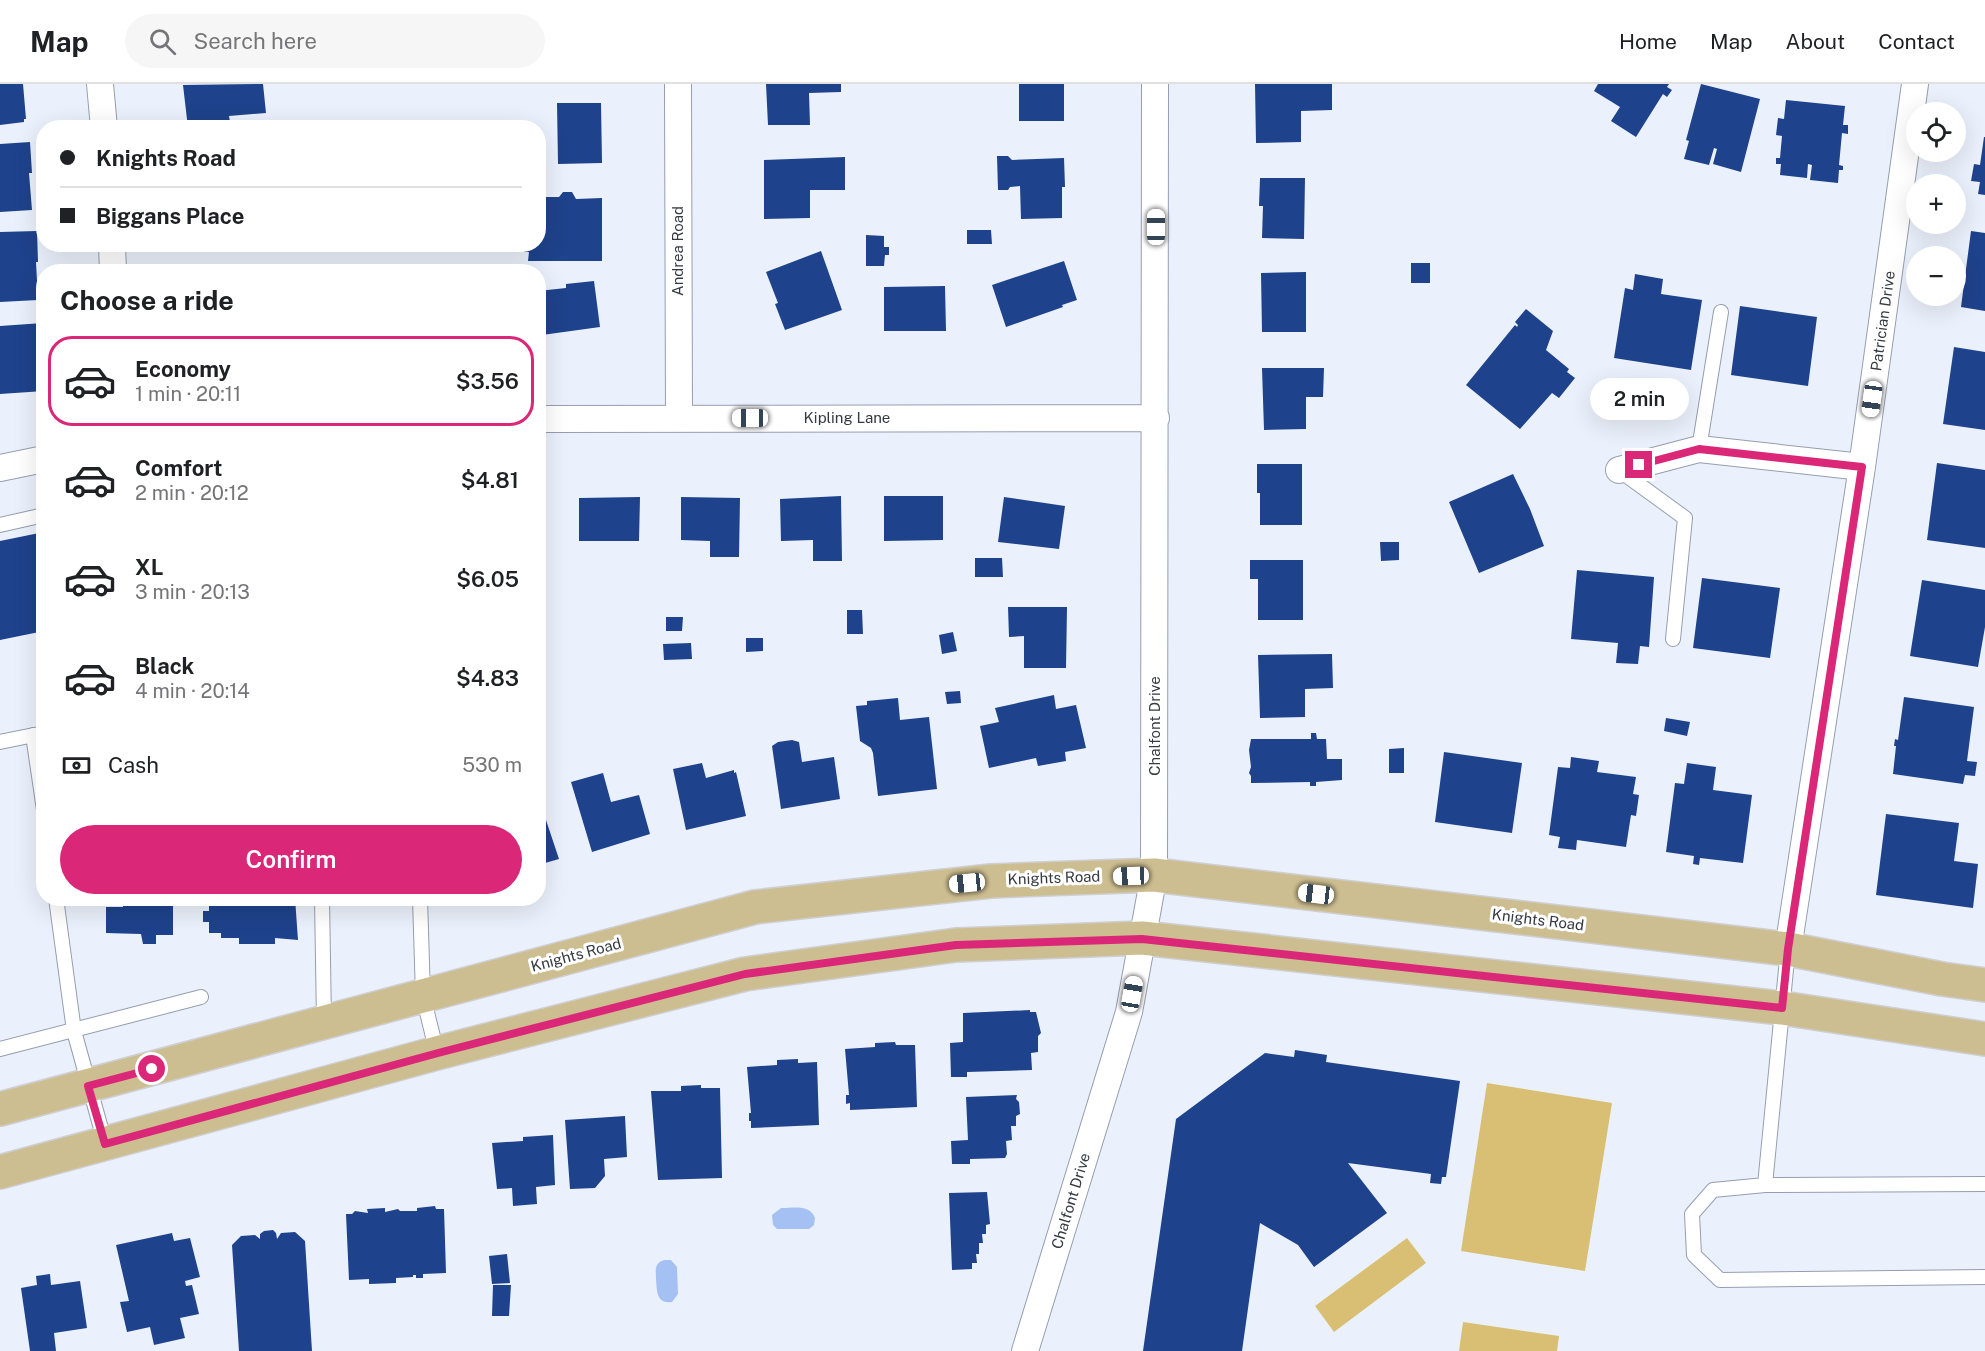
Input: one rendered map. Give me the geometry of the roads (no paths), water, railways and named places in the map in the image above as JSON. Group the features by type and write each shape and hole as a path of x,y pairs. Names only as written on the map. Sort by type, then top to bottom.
{"main road":[{"name":"Knights Road","path":"0,1109 755,907 991,881 1154,875 1788,949 1942,979 1985,985"},
{"path":"0,1172 438,1053 745,974 956,945 1142,939 1782,1008 1985,1039"}],"street":[{"path":"100,84 103,120"},
{"name":"Andrea Road","path":"678,84 679,418"},
{"name":"Chalfont Drive","path":"1025,1351 1129,1012 1154,875 1155,84"},
{"name":"Patrician Drive","path":"1788,949 1862,467 1915,84"},
{"name":"Kipling Lane","path":"546,419 1156,418"},
{"path":"1619,470 1699,449 1862,467"},
{"path":"0,468 36,461"}],"lane":[{"path":"1699,449 1721,312"},
{"path":"1619,470 1685,518 1673,639"},
{"path":"0,525 36,517"},
{"path":"0,742 36,734"},
{"path":"57,906 74,1032 105,1144"},
{"path":"322,906 324,1024"},
{"path":"420,906 423,996 438,1053"},
{"path":"1765,1185 1788,949"},
{"path":"0,1049 74,1032 201,997"},
{"path":"1985,1184 1765,1185 1713,1190 1692,1214 1694,1255 1719,1280 1985,1277"}],"water":[{"path":"781,1208 801,1208 809,1211 815,1218 814,1225 809,1229 777,1229 773,1225 772,1215"},
{"path":"665,1260 671,1260 677,1267 678,1294 672,1302 660,1299 657,1292 656,1267"}]}
